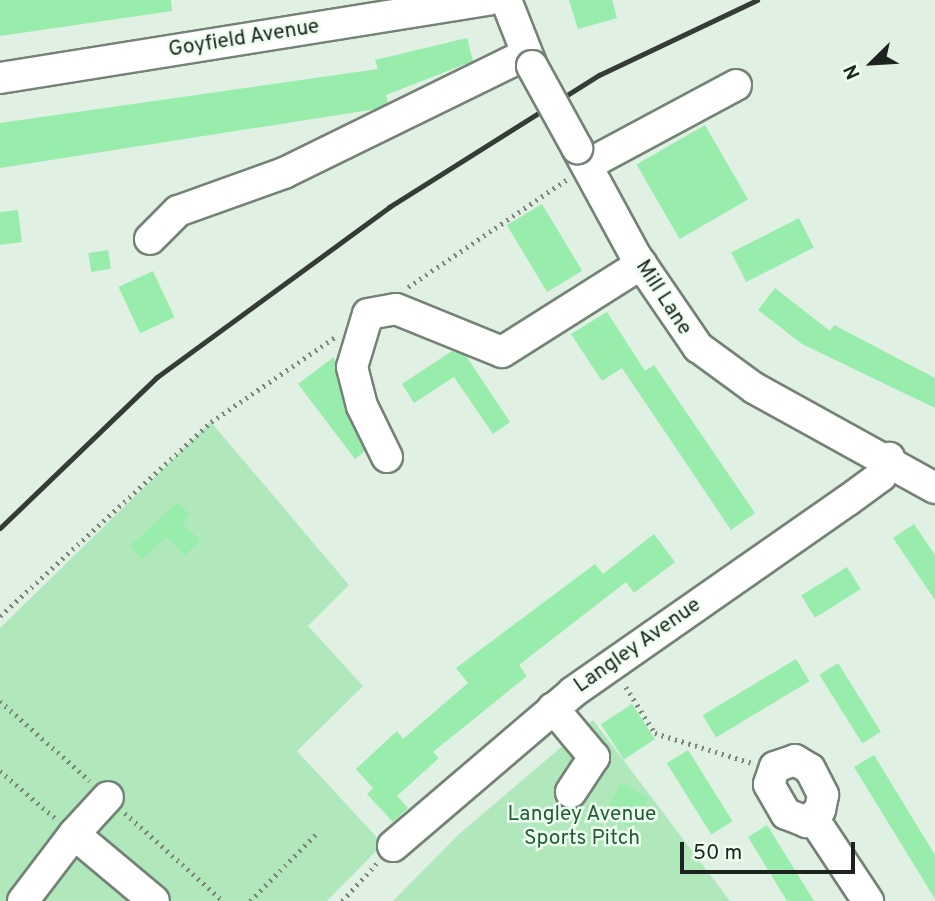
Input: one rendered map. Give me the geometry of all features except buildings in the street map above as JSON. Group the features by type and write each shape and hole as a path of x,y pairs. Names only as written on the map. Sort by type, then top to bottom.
{"street":[{"name":"Goyfield Avenue","path":"0,78 489,0"},
{"name":"Mill Lane","path":"506,0 528,61 640,264 682,329 716,363 889,458 935,488"},
{"path":"150,239 178,211 284,173 528,61"},
{"path":"582,157 736,85"},
{"path":"387,457 362,406 352,367 368,314 396,309 502,352 640,264"},
{"name":"Langley Avenue","path":"393,846 553,708 611,663 847,502 881,476 889,458"},
{"path":"553,708 594,757 571,792"},
{"path":"790,760 810,769 823,795 813,818 803,822 786,814 769,784 771,772 790,760"},
{"path":"23,901 74,834 108,797"},
{"path":"813,818 868,901"},
{"path":"74,834 154,901"}],"path":[{"path":"403,291 582,157"},
{"path":"0,617 211,422 368,314"},
{"path":"611,663 655,733 771,772"},
{"path":"0,771 74,834"},
{"path":"250,901 316,834"},
{"path":"342,901 393,846"}],"green space":[{"path":"211,422 349,585 308,626 363,686 297,751 383,844 327,901 0,901 0,628"},
{"name":"Langley Avenue Sports Pitch","path":"593,720 730,901 393,901 458,835"}],"railway":[{"path":"0,528 157,377 389,207 599,75 757,0"}]}
